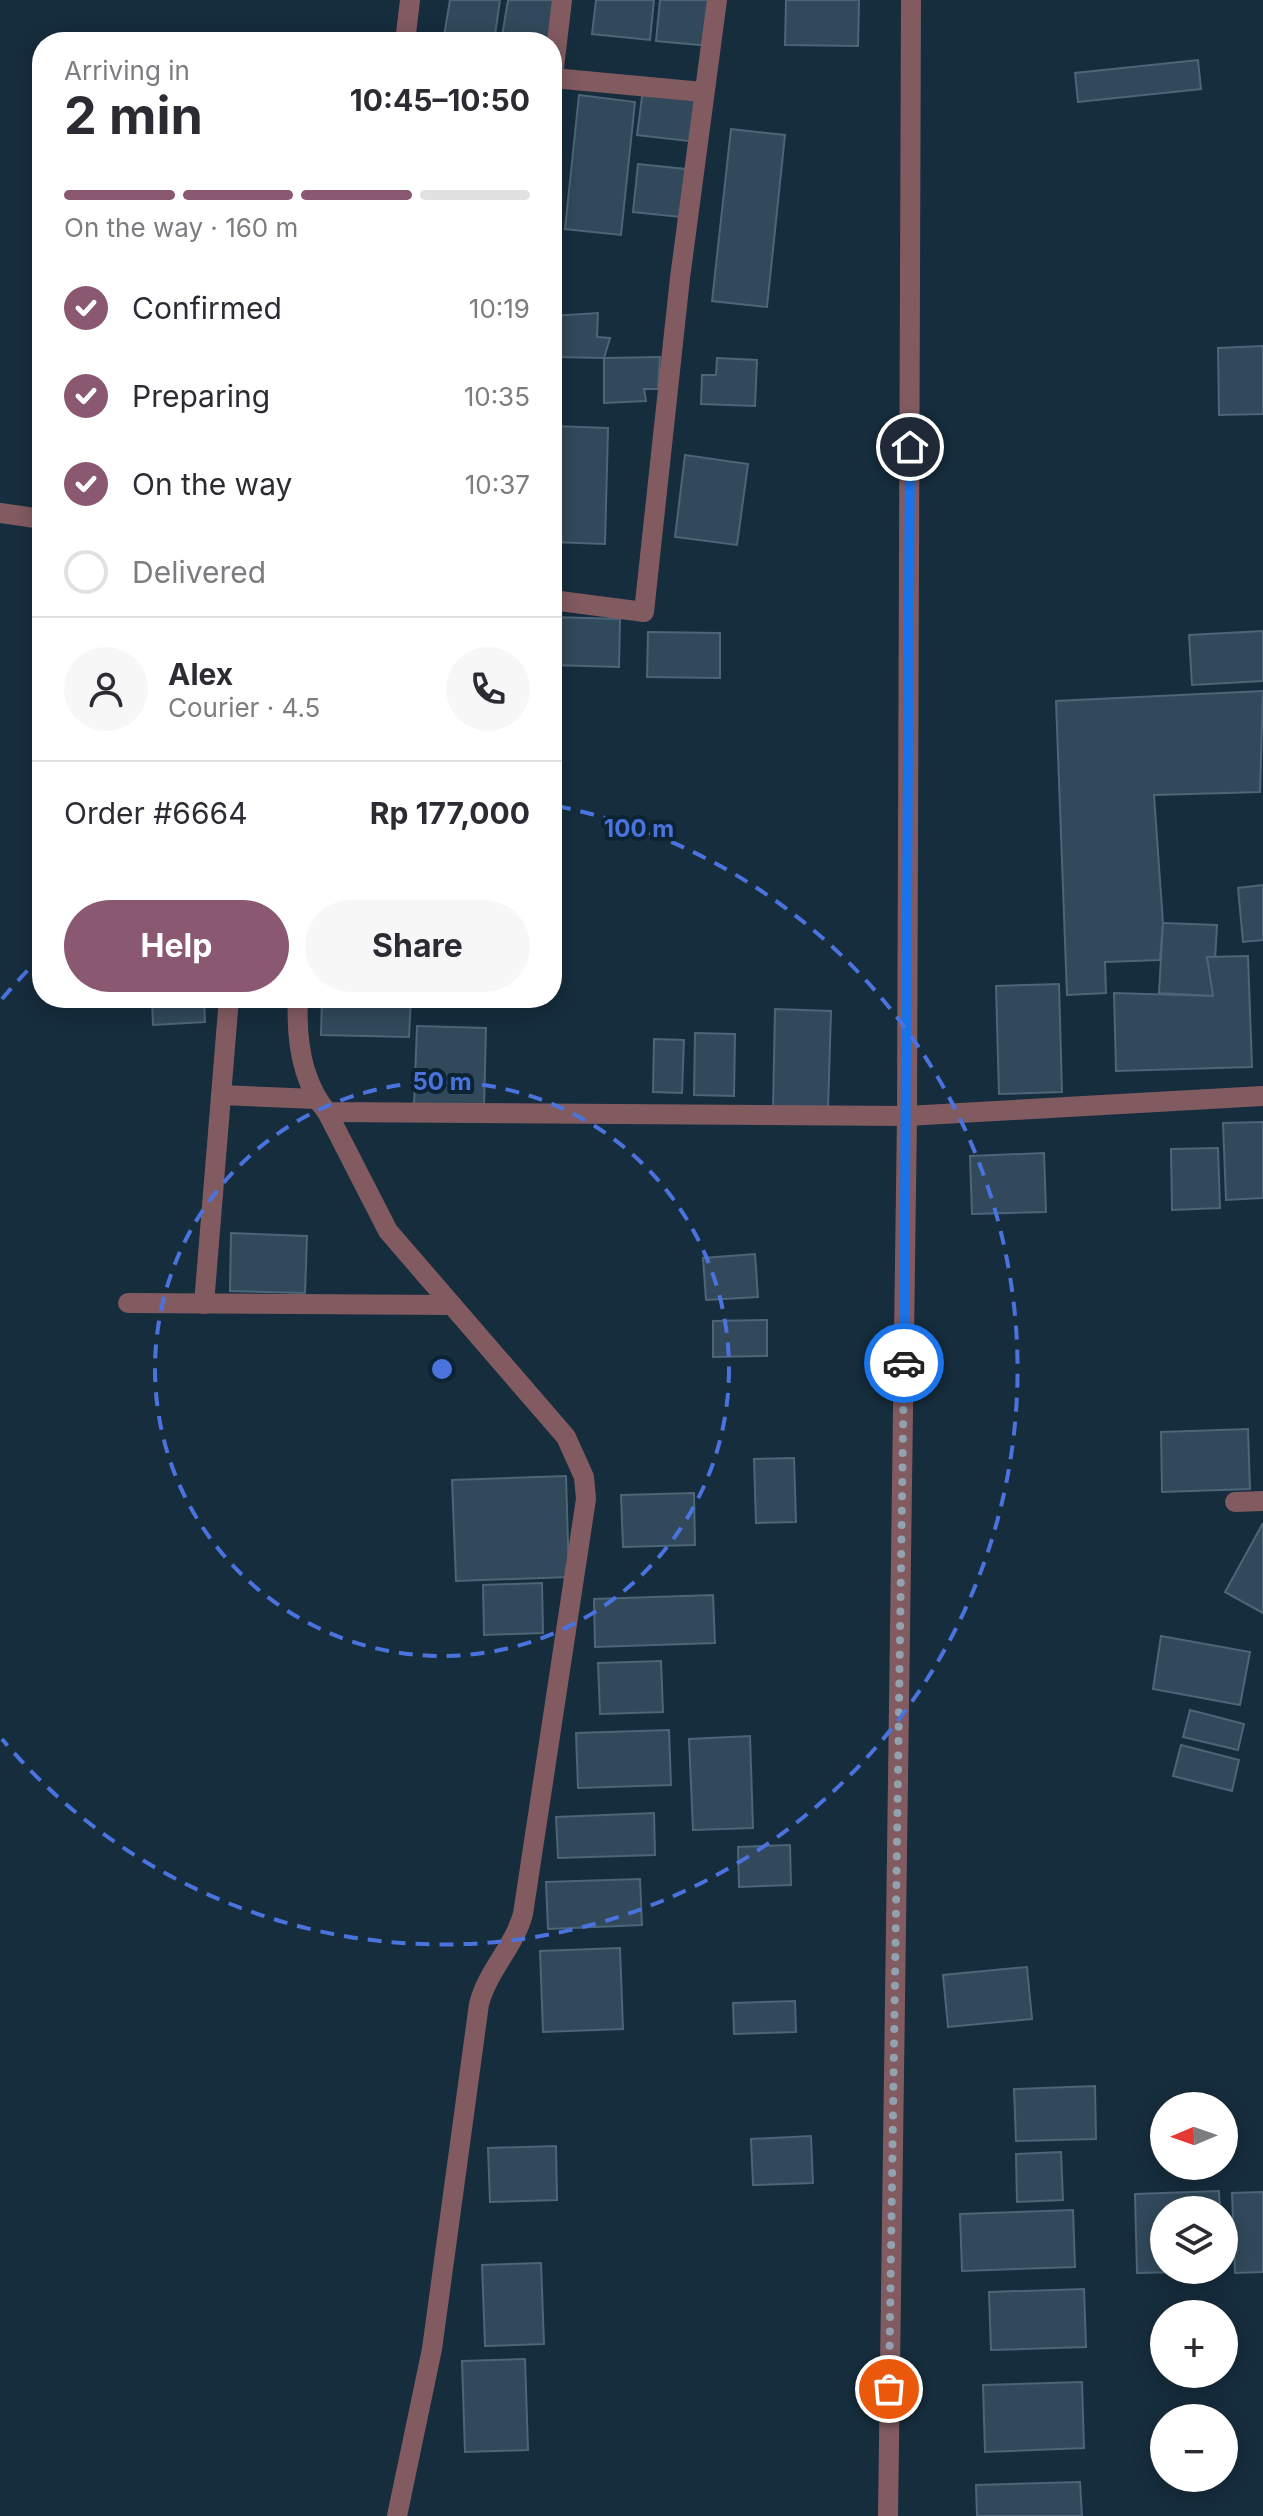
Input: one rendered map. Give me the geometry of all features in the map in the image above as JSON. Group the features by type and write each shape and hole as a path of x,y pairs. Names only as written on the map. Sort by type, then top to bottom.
{"street":[{"path":"406,32 410,0"},
{"path":"558,32 562,0"},
{"path":"562,601 644,612 703,92 717,0"},
{"path":"888,2516 907,1116 911,0"},
{"path":"562,82 703,92"},
{"path":"0,513 32,518"},
{"path":"204,1304 228,1008"},
{"path":"297,1008 296,1027 306,1074 388,1231 566,1437 584,1477 586,1499 526,1899 520,1926 490,1973 479,2004 432,2349 397,2516"},
{"path":"221,1095 322,1105 907,1116 1263,1096"},
{"path":"128,1303 450,1305"},
{"path":"1235,1502 1263,1501"}],"building":[{"path":"450,0 500,0 495,32 445,32"},
{"path":"508,0 559,0 554,32 503,32"},
{"path":"596,0 654,0 650,40 592,34"},
{"path":"660,0 715,0 710,46 656,41"},
{"path":"786,0 859,0 858,46 785,45"},
{"path":"1198,60 1201,89 1078,102 1075,73"},
{"path":"643,89 703,95 697,142 637,135"},
{"path":"579,95 635,102 621,235 565,229"},
{"path":"731,129 785,135 767,307 712,301"},
{"path":"638,164 695,170 690,218 633,212"},
{"path":"598,313 597,337 610,338 604,358 562,357 562,315"},
{"path":"1263,346 1263,414 1219,415 1218,348"},
{"path":"660,357 658,389 644,389 646,401 604,403 604,358"},
{"path":"717,358 757,360 755,406 701,404 702,375 716,375"},
{"path":"562,426 608,428 605,544 562,542"},
{"path":"685,455 748,464 737,545 675,537"},
{"path":"562,617 620,619 619,667 562,665"},
{"path":"1263,631 1263,681 1192,685 1189,635"},
{"path":"648,632 720,633 720,678 647,677"},
{"path":"1263,691 1260,792 1154,795 1163,923 1160,960 1105,962 1106,993 1067,995 1056,701"},
{"path":"1263,885 1263,940 1243,942 1238,888"},
{"path":"1163,923 1217,925 1213,996 1159,993"},
{"path":"1248,956 1252,1067 1116,1071 1114,993 1213,996 1207,957"},
{"path":"1059,984 1062,1092 999,1094 996,986"},
{"path":"152,1008 204,1008 205,1022 153,1025"},
{"path":"322,1008 410,1008 409,1037 321,1035"},
{"path":"775,1009 831,1011 828,1110 773,1109"},
{"path":"417,1026 486,1028 484,1107 414,1105"},
{"path":"695,1033 735,1034 734,1096 694,1095"},
{"path":"654,1039 684,1040 682,1093 653,1092"},
{"path":"1263,1122 1263,1198 1226,1200 1223,1123"},
{"path":"1218,1148 1220,1208 1172,1210 1171,1149"},
{"path":"1044,1153 1046,1212 972,1214 970,1156"},
{"path":"231,1233 307,1236 305,1293 230,1291"},
{"path":"755,1254 758,1297 706,1300 703,1258"},
{"path":"767,1320 767,1356 713,1357 713,1321"},
{"path":"1248,1429 1250,1489 1162,1492 1161,1432"},
{"path":"794,1458 796,1522 756,1523 754,1459"},
{"path":"566,1476 569,1577 456,1581 452,1480"},
{"path":"694,1493 695,1545 623,1547 621,1495"},
{"path":"1263,1523 1263,1613 1225,1592"},
{"path":"542,1583 543,1633 484,1635 483,1585"},
{"path":"713,1595 715,1643 595,1647 594,1599"},
{"path":"1161,1636 1250,1652 1240,1705 1153,1689"},
{"path":"661,1661 663,1712 600,1714 598,1663"},
{"path":"1190,1710 1244,1724 1238,1750 1183,1737"},
{"path":"669,1730 671,1785 578,1788 576,1733"},
{"path":"750,1736 753,1828 693,1830 689,1739"},
{"path":"1181,1745 1239,1760 1232,1791 1173,1776"},
{"path":"654,1813 655,1855 558,1858 556,1817"},
{"path":"790,1845 791,1885 739,1887 738,1847"},
{"path":"640,1879 642,1925 548,1929 546,1882"},
{"path":"620,1948 623,2029 543,2032 540,1951"},
{"path":"1027,1967 1032,2019 948,2027 943,1975"},
{"path":"795,2001 796,2032 734,2034 733,2003"},
{"path":"1095,2086 1096,2139 1016,2141 1014,2089"},
{"path":"811,2136 813,2183 753,2185 751,2139"},
{"path":"556,2146 557,2200 490,2202 488,2148"},
{"path":"1061,2152 1063,2200 1017,2202 1016,2154"},
{"path":"1219,2191 1219,2196 1150,2196 1150,2273 1137,2273 1135,2194"},
{"path":"1263,2192 1263,2272 1238,2273 1238,2196 1232,2196 1232,2193"},
{"path":"1073,2210 1075,2267 962,2271 960,2214"},
{"path":"541,2263 544,2344 485,2346 482,2265"},
{"path":"1084,2289 1086,2347 991,2350 989,2292"},
{"path":"525,2359 528,2450 465,2452 462,2361"},
{"path":"1082,2382 1084,2448 985,2452 983,2385"},
{"path":"1080,2482 1082,2516 977,2516 976,2485"}],"way so far":[{"path":"889,2389 904,1363"}],"route":[{"path":"904,1363 910,447"}]}
